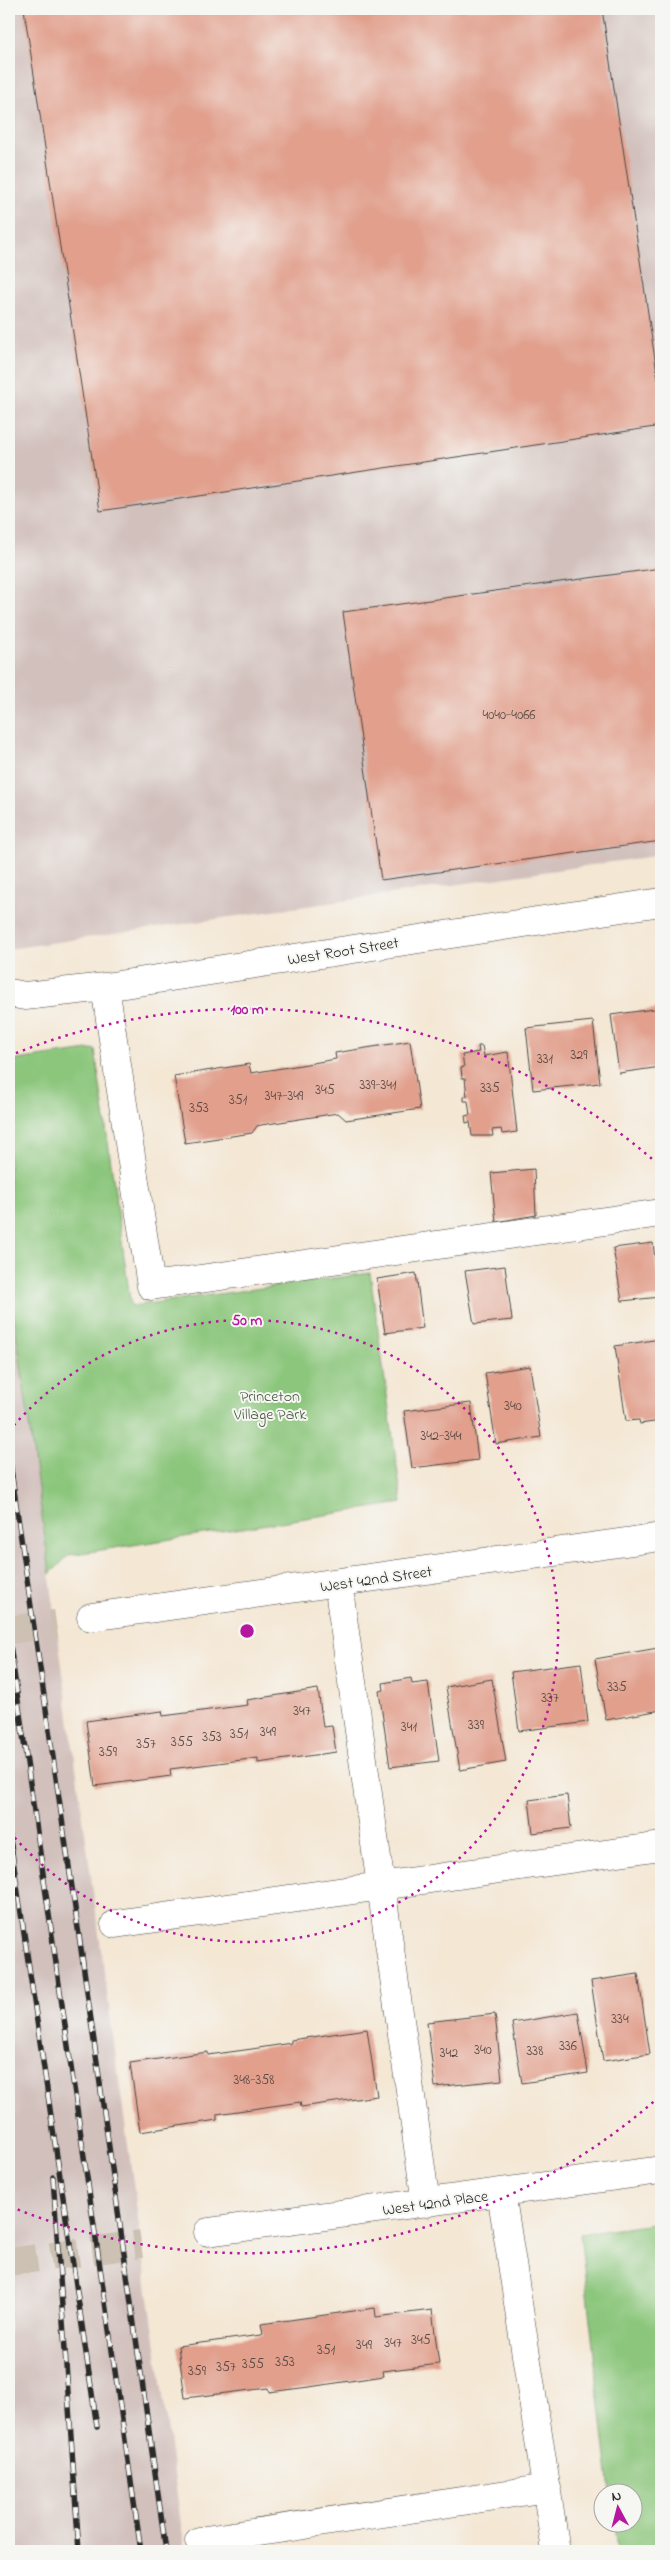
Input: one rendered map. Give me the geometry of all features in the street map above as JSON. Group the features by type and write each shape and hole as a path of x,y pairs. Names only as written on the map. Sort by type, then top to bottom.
{"street":[{"name":"West Root Street","path":"14,998 105,987 661,902"},
{"path":"105,987 152,1286 661,1213"},
{"name":"West 42nd Street","path":"91,1617 661,1537"},
{"path":"338,1583 426,2203"},
{"path":"115,1924 661,1846"},
{"name":"West 42nd Place","path":"208,2232 661,2170"},
{"path":"501,2192 556,2551"},
{"path":"199,2541 546,2488"}],"shaded area":[{"path":"9,9 661,9 661,855 9,949"},
{"path":"9,1280 148,2291 185,2551 9,2551"}],"green space":[{"name":"Princeton Village Park","path":"95,1049 131,1306 370,1273 402,1503 69,1555 50,1574 9,1280 9,1061"},
{"path":"661,2223 661,2551 617,2551 615,2532 642,2532 642,2482 609,2482 580,2234"}],"building":[{"path":"24,9 602,9 661,399 661,426 100,511"},
{"path":"661,568 661,841 381,880 343,612"},
{"path":"661,1008 661,1067 619,1073 611,1015"},
{"path":"593,1021 600,1083 533,1090 526,1028"},
{"path":"410,1041 420,1109 346,1120 338,1113 261,1125 257,1126 252,1133 185,1143 174,1076 249,1064 251,1073 336,1059 335,1053"},
{"path":"478,1046 482,1046 484,1056 508,1052 517,1132 502,1134 501,1129 492,1130 493,1136 472,1136 470,1122 466,1123 465,1116 470,1115 468,1101 464,1101 464,1097 467,1096 465,1078 462,1078 461,1068 464,1067 462,1055 479,1052"},
{"path":"534,1169 536,1215 496,1222 491,1173"},
{"path":"653,1243 660,1297 622,1301 613,1248"},
{"path":"505,1266 512,1320 474,1324 465,1271"},
{"path":"416,1273 423,1328 385,1333 377,1279"},
{"path":"660,1339 661,1421 640,1424 639,1420 626,1421 615,1346"},
{"path":"530,1366 541,1437 496,1444 485,1373"},
{"path":"471,1403 478,1460 412,1468 404,1411"},
{"path":"658,1648 661,1668 661,1710 606,1720 595,1659"},
{"path":"581,1663 588,1722 519,1731 511,1672"},
{"path":"411,1678 412,1684 428,1682 439,1761 390,1767 379,1691 384,1690 383,1683"},
{"path":"492,1679 506,1762 460,1770 446,1687"},
{"path":"318,1689 323,1727 332,1726 336,1752 258,1763 258,1758 170,1769 171,1776 95,1786 86,1721 162,1711 163,1716 248,1705 247,1700"},
{"path":"567,1795 571,1828 533,1833 529,1800"},
{"path":"638,1974 650,2054 603,2061 591,1981"},
{"path":"578,2012 588,2073 522,2083 512,2023"},
{"path":"495,2014 502,2080 435,2087 427,2022"},
{"path":"367,2029 377,2096 301,2107 300,2102 217,2114 217,2120 140,2132 130,2063 208,2052 208,2055 252,2049 291,2043 291,2040"},
{"path":"375,2308 376,2317 432,2310 439,2364 383,2371 384,2376 309,2387 269,2392 268,2388 185,2398 178,2346 261,2335 263,2334 261,2324"}],"tunnel":[{"path":"9,1630 56,1624"},
{"path":"9,2262 141,2244"}],"railway":[{"path":"9,1456 166,2551"},
{"path":"9,1638 141,2551"},
{"path":"9,1832 97,2427"},
{"path":"53,2177 79,2551"}]}
